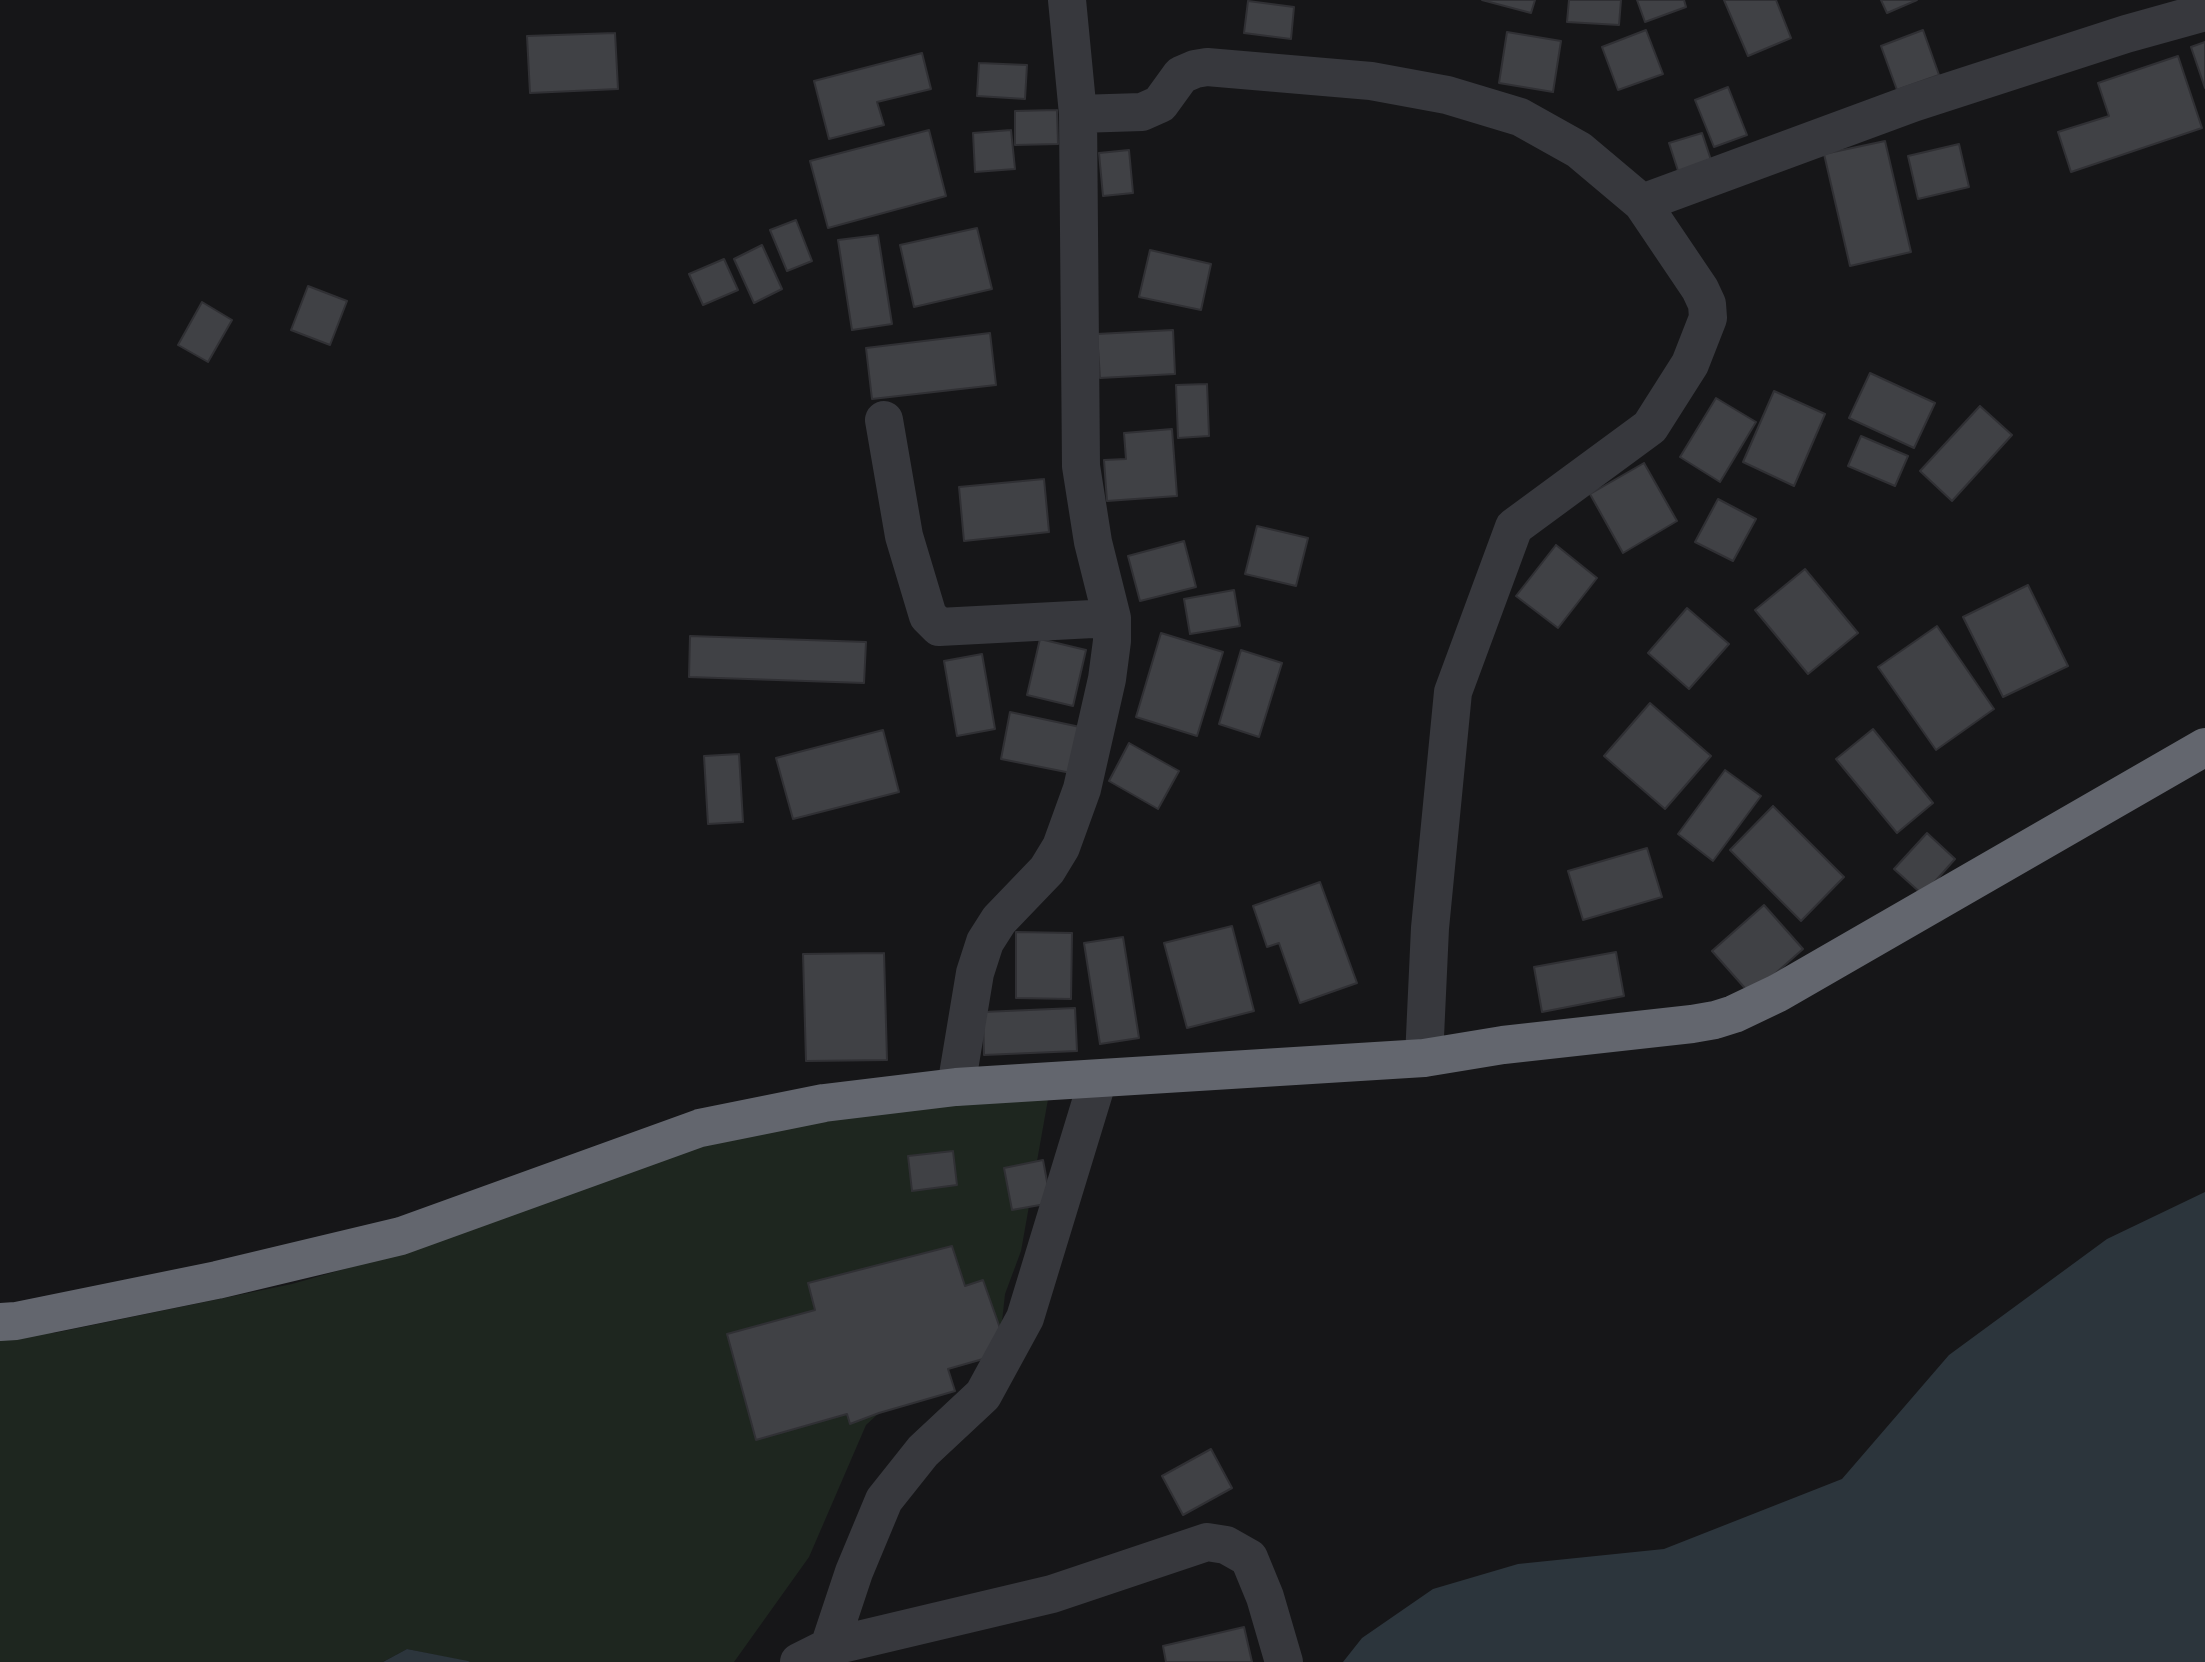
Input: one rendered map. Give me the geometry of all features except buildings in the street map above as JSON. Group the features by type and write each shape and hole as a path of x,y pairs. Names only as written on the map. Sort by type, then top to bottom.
{"highway":[{"path":"0,1322 216,1280 401,1236 700,1128 824,1103 956,1087 1424,1058 1503,1045 1692,1024 1734,1014 1790,986 2199,751"}],"street":[{"path":"956,1087 975,974 985,942 999,920 1047,870 1061,847 1082,789 1107,679 1112,641 1112,618 1093,542 1082,466 1078,114 1067,0"},
{"path":"1642,203 1913,103 2126,34 2205,12"},
{"path":"1078,114 1142,112 1160,104 1181,75 1207,67 1371,80 1447,95 1520,117 1579,150 1642,203 1700,289 1706,304 1708,318 1690,364 1650,427 1514,527 1453,692 1430,928 1424,1058"},
{"path":"884,420 904,536 928,616 939,627 1112,618"},
{"path":"814,1655 854,1572 884,1500 923,1451 983,1395 1025,1318 1098,1079"},
{"path":"814,1655 1052,1594 1207,1542 1226,1545 1248,1558 1265,1597 1284,1662"}],"shaded area":[{"path":"1050,1088 1021,1251 1005,1294 1001,1331 983,1281 965,1286 951,1246 808,1283 815,1310 727,1335 756,1440 847,1414 850,1423 879,1413 866,1425 809,1557 734,1662 470,1662 407,1649 383,1662 0,1662 0,1333 54,1333 292,1284 432,1244 646,1157 821,1108"},
{"path":"2205,1192 2205,1662 1343,1662 1362,1638 1433,1589 1518,1564 1664,1549 1842,1479 1949,1355 2107,1239"},
{"path":"407,1649 468,1661 470,1662 383,1662"}]}
